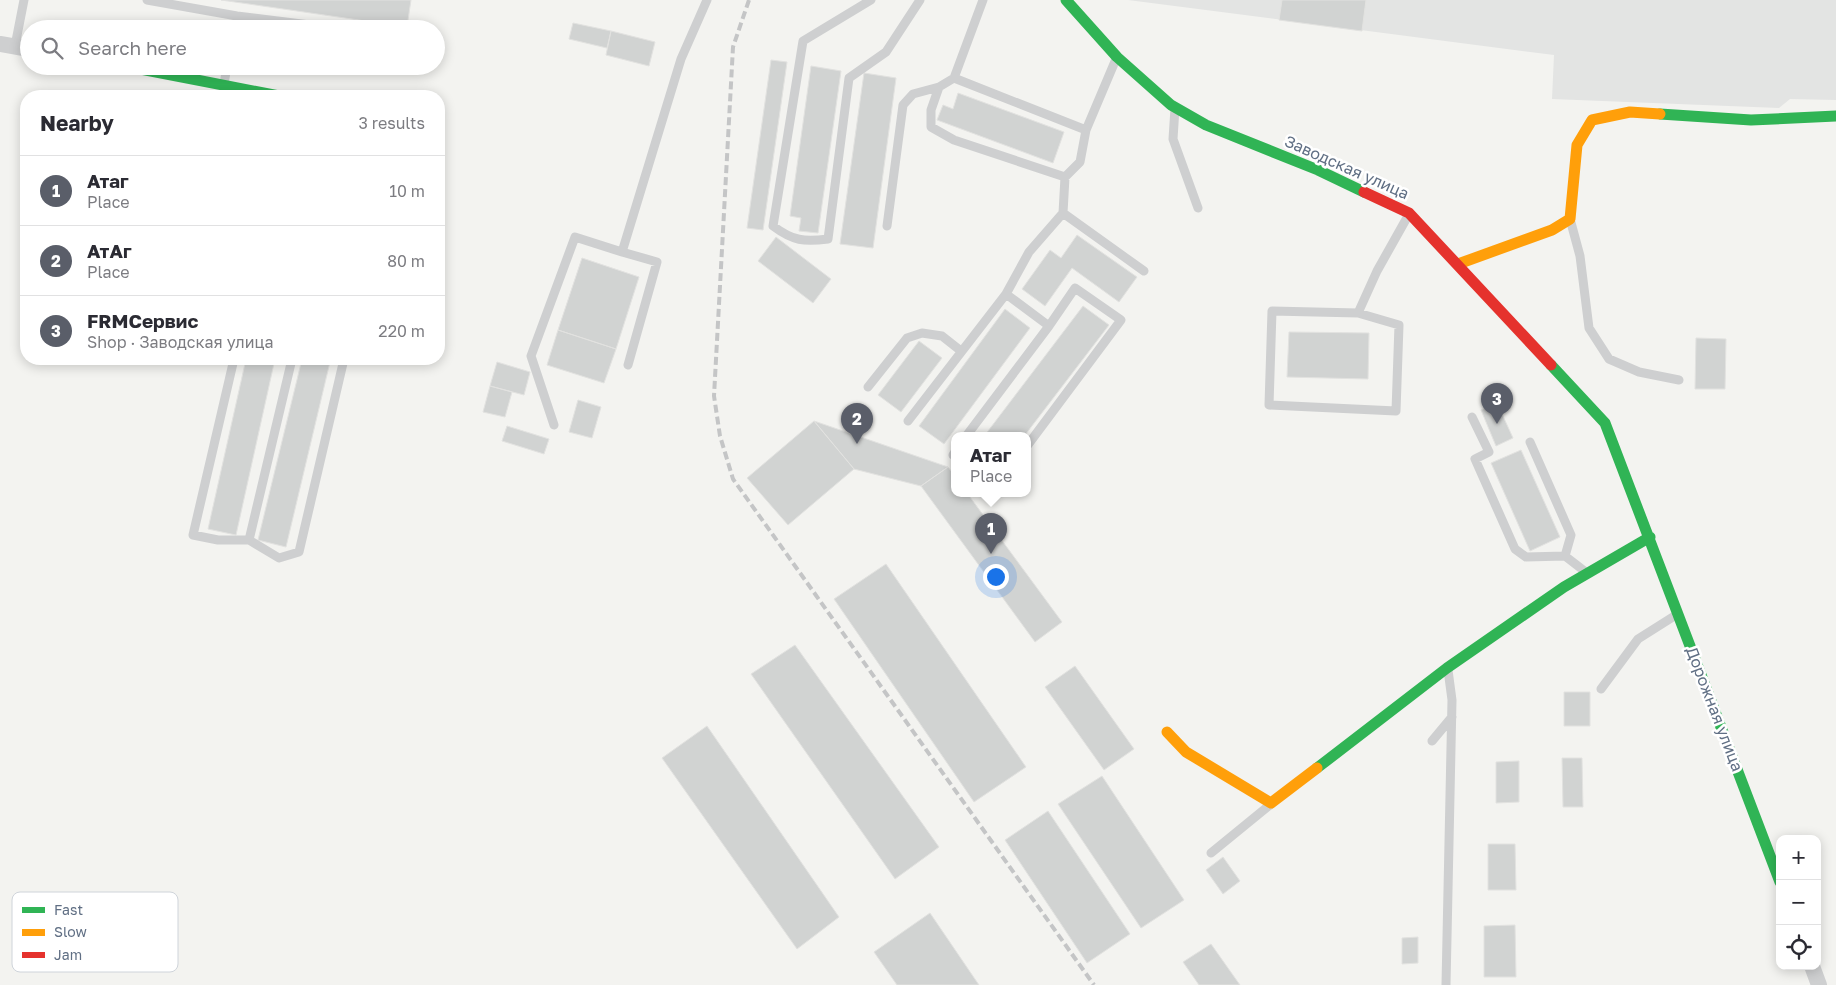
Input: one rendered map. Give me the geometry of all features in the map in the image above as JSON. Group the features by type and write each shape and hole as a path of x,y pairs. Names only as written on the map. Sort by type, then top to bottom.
{"street":[{"name":"Заводская улица","path":"1066,0 1117,57 1175,108 1206,124 1318,170 1409,213 1605,423 1650,536"},
{"path":"162,75 201,84 224,84 251,90"},
{"path":"1458,264 1552,230 1570,219 1577,145 1592,120 1630,112 1751,120 1836,116"},
{"path":"1167,732 1186,752 1271,803 1447,668 1564,587 1650,536"},
{"name":"Дорожная улица","path":"1650,536 1779,880"},
{"path":"1813,970 1819,985"}],"lane":[{"path":"20,20 24,0"},
{"path":"147,0 195,3 237,16 269,20"},
{"path":"622,252 681,59 707,0"},
{"path":"871,0 803,41 773,226 786,235 807,242 828,239 850,78 886,52 920,0"},
{"path":"887,226 904,105 913,94 939,87 954,78 983,0"},
{"path":"236,20 237,16"},
{"path":"15,46 20,20"},
{"path":"908,420 1006,294 1029,252 1063,213 1065,177 1080,162 1086,130 1117,57"},
{"path":"224,84 226,75"},
{"path":"954,78 1086,130"},
{"path":"939,87 931,110 931,127 954,140 1065,177"},
{"path":"1175,108 1173,139 1198,208"},
{"path":"1063,213 1144,271"},
{"path":"1358,314 1377,271 1409,213"},
{"path":"1570,219 1580,256 1589,328 1609,359 1639,372 1680,380"},
{"path":"554,426 531,356 575,237 657,262 628,365"},
{"path":"969,432 1049,326 1075,288 1120,320 1031,441"},
{"path":"1006,294 1049,326"},
{"path":"1272,312 1358,314 1399,325 1396,411 1269,405 1272,312"},
{"path":"868,387 907,338 922,333 942,336 961,351"},
{"path":"233,365 193,535 218,540 249,540 279,558 299,552 343,365"},
{"path":"249,540 291,365"},
{"path":"1472,417 1489,452 1475,459 1515,549 1526,557 1565,556 1587,573"},
{"path":"1530,442 1571,535 1565,556"},
{"path":"1601,689 1638,639 1679,613"},
{"path":"1446,985 1452,717 1452,700 1447,668"},
{"path":"1432,741 1452,717"},
{"path":"1211,853 1271,803"}],"shaded area":[{"path":"1128,0 1836,0 1836,100 1790,99 1779,108 1552,99 1554,55"}],"building":[{"path":"221,0 411,0 408,20 359,20"},
{"path":"1282,0 1366,0 1362,31 1279,20"},
{"path":"573,23 611,31 607,48 569,39"},
{"path":"611,31 655,42 649,66 606,55"},
{"path":"771,60 787,62 763,230 747,228"},
{"path":"811,66 841,71 818,233 799,231 801,218 790,216"},
{"path":"864,73 896,78 873,248 840,244"},
{"path":"958,93 1064,132 1053,163 937,120 943,105 953,109"},
{"path":"1077,235 1137,277 1119,302 1072,268 1045,306 1022,289 1050,250 1061,258"},
{"path":"776,237 831,279 813,303 758,261"},
{"path":"582,258 639,277 616,349 558,330"},
{"path":"1083,306 1109,325 1027,432 987,432"},
{"path":"1005,309 1030,328 953,432 951,432 944,444 919,426"},
{"path":"558,330 616,349 604,383 547,365"},
{"path":"1289,332 1369,333 1368,379 1287,377"},
{"path":"1696,338 1726,339 1725,389 1695,389"},
{"path":"919,341 942,358 901,412 878,395"},
{"path":"497,362 530,372 524,395 490,386"},
{"path":"245,365 274,365 236,535 208,529"},
{"path":"301,365 329,365 286,547 258,540"},
{"path":"490,386 512,392 505,417 483,412"},
{"path":"578,400 601,407 592,438 569,432"},
{"path":"1497,403 1513,438 1496,446 1481,410"},
{"path":"814,421 948,467 921,486 854,469"},
{"path":"814,421 854,469 788,525 747,478"},
{"path":"507,426 549,439 544,454 502,441"},
{"path":"1521,450 1560,537 1530,551 1491,463"},
{"path":"948,467 951,471 951,497 970,497 1062,622 1035,642 921,486"},
{"path":"886,564 1026,767 974,802 834,599"},
{"path":"795,645 939,847 895,879 751,674"},
{"path":"1075,666 1134,749 1104,770 1045,687"},
{"path":"1564,692 1590,692 1590,726 1564,726"},
{"path":"707,726 839,917 797,949 662,758"},
{"path":"1562,758 1582,758 1583,807 1563,807"},
{"path":"1519,761 1519,802 1496,803 1496,762"},
{"path":"1102,776 1184,900 1141,928 1058,804"},
{"path":"1048,811 1130,934 1087,963 1005,840"},
{"path":"1488,844 1515,844 1516,890 1488,890"},
{"path":"1223,857 1240,881 1223,894 1206,870"},
{"path":"930,913 979,985 897,985 874,952"},
{"path":"1515,925 1516,977 1484,977 1484,926"},
{"path":"1418,937 1418,963 1402,964 1402,938"},
{"path":"1211,944 1240,985 1199,985 1183,962"}],"railway":[{"path":"749,0 733,47 714,396 720,436 733,479 1094,985"}],"traffic: fast":[{"path":"1066,0 1117,57 1171,105 1206,125 1318,170 1364,192"},
{"path":"171,75 248,90"},
{"path":"1660,114 1751,120 1836,116"},
{"path":"1551,365 1605,423 1779,880"},
{"path":"1317,768 1447,668 1564,587 1650,537"}],"traffic: slow":[{"path":"1458,264 1552,230 1570,219 1577,145 1592,120 1630,112 1660,114"},
{"path":"1167,732 1186,752 1271,803 1317,768"}],"traffic: jam":[{"path":"1364,192 1409,213 1551,365"}],"place":[{"name":"FRMСервис","path":"1497,424"},
{"name":"АтАг","path":"857,444"},
{"name":"Атаг","path":"991,554"}]}
